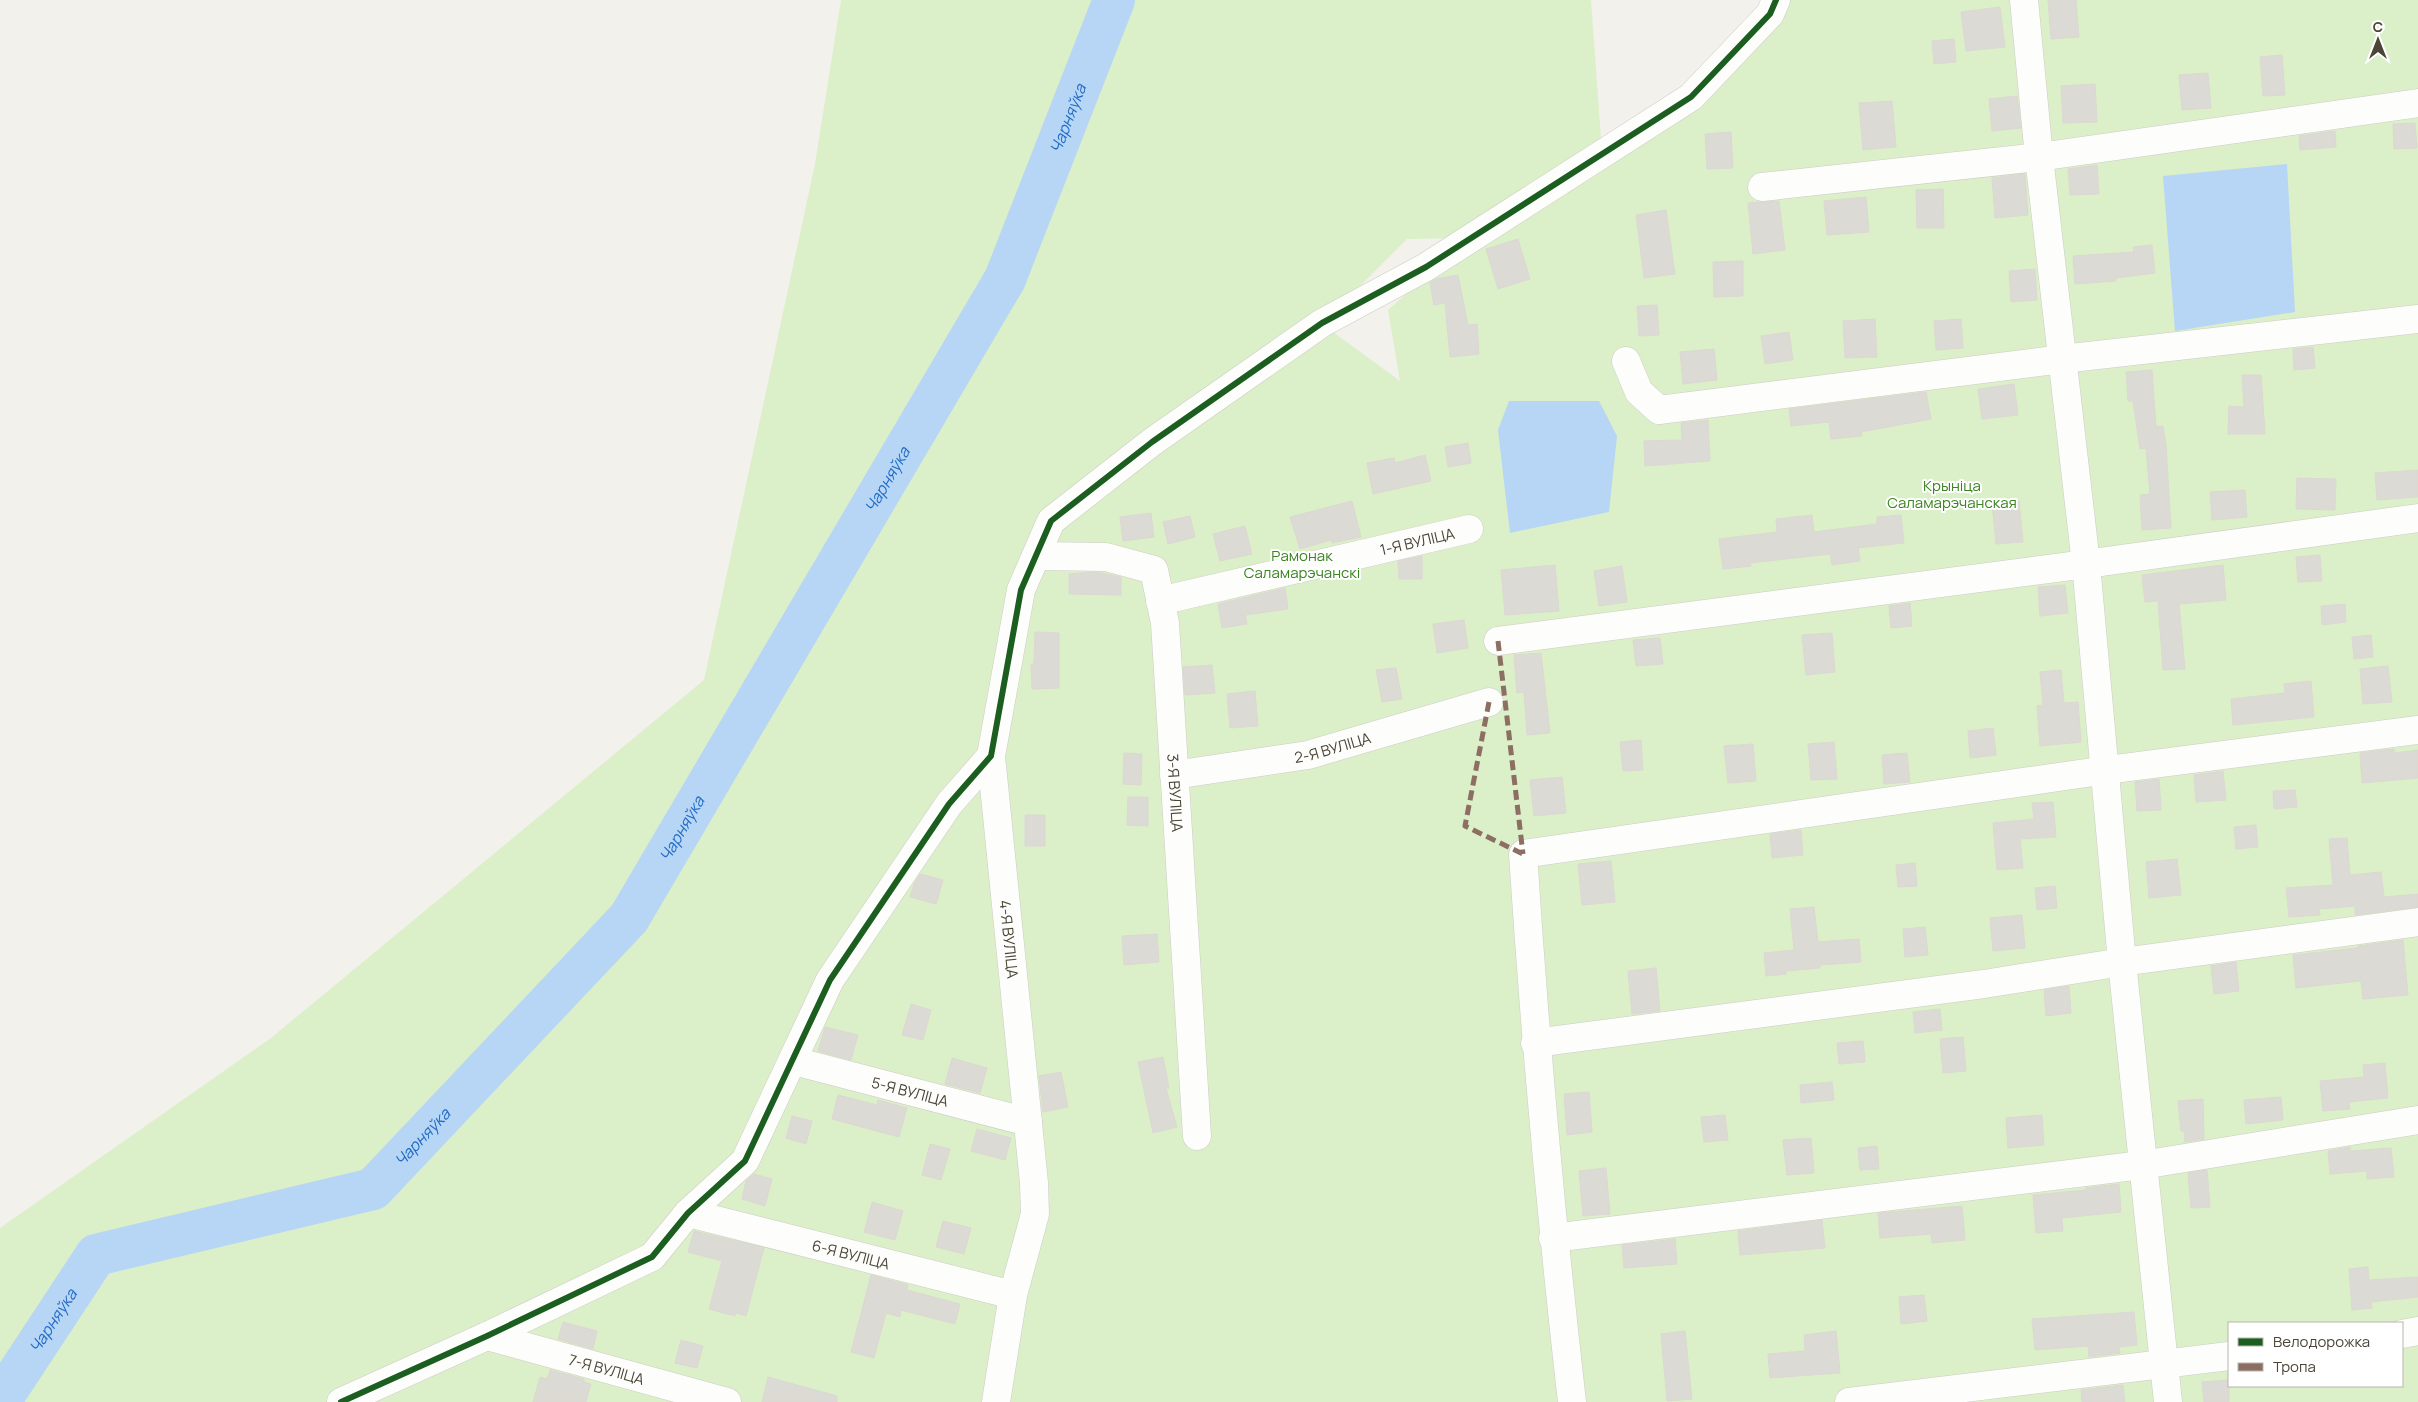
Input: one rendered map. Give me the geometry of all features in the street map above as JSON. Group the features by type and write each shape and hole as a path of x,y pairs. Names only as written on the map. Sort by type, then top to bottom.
{"street":[{"path":"342,1402 487,1336 652,1256 688,1213 744,1161 794,1061 830,980 949,804 991,756 1021,590 1051,520 1152,442 1322,323 1426,267 1691,98 1770,14 1776,0"},
{"path":"2024,0 2039,157 2086,564 2122,962 2168,1402"},
{"path":"1762,187 2039,157 2418,103"},
{"path":"1626,360 1638,392 1660,410 2062,359 2418,319"},
{"path":"1498,640 2086,564 2418,518"},
{"name":"1-Я ВУЛІЦА","path":"1160,601 1470,529"},
{"name":"3-Я ВУЛІЦА","path":"1036,556 1106,557 1154,570 1164,623 1197,1136"},
{"name":"2-Я ВУЛІЦА","path":"1174,775 1308,755 1489,702"},
{"path":"1572,1402 1553,1238 1535,1043 1523,854 2106,770 2418,730"},
{"name":"4-Я ВУЛІЦА","path":"991,756 1028,1122 1035,1214 1014,1294 996,1402"},
{"path":"1535,1043 1984,984 2122,962 2418,922"},
{"name":"5-Я ВУЛІЦА","path":"794,1061 1028,1122"},
{"path":"1553,1238 2142,1165 2418,1120"},
{"name":"6-Я ВУЛІЦА","path":"688,1213 1014,1294"},
{"path":"2403,1334 2418,1331"},
{"name":"7-Я ВУЛІЦА","path":"487,1336 727,1402"},
{"path":"1850,1402 2228,1356"}],"green space":[{"path":"841,0 1591,0 1602,153 1691,97 1776,0 2418,0 2418,1402 0,1402 0,1228 271,1038 704,680 815,164","holes":["1469,238 1388,310 1400,381 1322,324 1407,239"]}],"water":[{"path":"2287,164 2295,312 2175,331 2163,176"},
{"path":"1509,401 1599,401 1617,436 1609,512 1510,533 1498,430"}],"building":[{"path":"2048,0 2076,0 2079,37 2051,39"},
{"path":"2000,7 2005,47 1966,51 1961,12"},
{"path":"1954,39 1956,62 1934,64 1932,41"},
{"path":"2282,55 2285,95 2263,96 2260,57"},
{"path":"2208,73 2211,108 2182,110 2179,75"},
{"path":"2095,84 2097,122 2063,123 2061,86"},
{"path":"2017,96 2021,128 1992,131 1989,99"},
{"path":"1892,101 1896,147 1863,150 1859,103"},
{"path":"2415,123 2417,148 2394,149 2393,124"},
{"path":"2335,131 2336,147 2300,150 2299,136"},
{"path":"1731,132 1733,168 1707,169 1705,134"},
{"path":"2097,165 2099,194 2070,195 2068,169"},
{"path":"2025,174 2028,215 1995,218 1992,178"},
{"path":"1943,189 1944,228 1917,228 1916,190"},
{"path":"1866,197 1869,232 1827,235 1824,201"},
{"path":"1779,201 1785,250 1753,254 1748,203"},
{"path":"1666,210 1675,274 1644,278 1636,215"},
{"path":"1518,239 1530,279 1498,289 1486,249"},
{"path":"2152,245 2155,273 2116,278 2116,281 2075,284 2073,256 2134,252 2133,247"},
{"path":"1743,261 1743,296 1714,297 1713,262"},
{"path":"2035,269 2037,300 2011,302 2009,271"},
{"path":"1458,275 1468,325 1477,324 1479,354 1450,357 1445,303 1434,305 1430,283 1436,279"},
{"path":"1657,305 1659,335 1639,336 1637,306"},
{"path":"1875,319 1877,357 1845,358 1843,321"},
{"path":"1961,319 1963,348 1936,350 1934,321"},
{"path":"1789,332 1793,360 1765,364 1761,336"},
{"path":"2313,347 2315,368 2294,370 2293,349"},
{"path":"1714,349 1717,380 1683,384 1680,352"},
{"path":"2152,370 2156,427 2163,426 2166,445 2171,528 2142,530 2140,495 2150,494 2146,448 2140,449 2133,401 2128,401 2126,372"},
{"path":"2242,375 2261,375 2265,434 2228,434 2229,406 2244,407"},
{"path":"2014,384 2018,415 1982,419 1978,389"},
{"path":"1926,392 1931,419 1861,432 1862,436 1831,439 1829,422 1791,426 1789,409"},
{"path":"1708,420 1710,461 1645,466 1644,441 1682,440 1681,423"},
{"path":"1468,443 1471,463 1448,467 1445,447"},
{"path":"1425,455 1431,481 1373,494 1367,463 1394,458 1395,463"},
{"path":"2418,470 2418,497 2377,500 2375,473"},
{"path":"2297,478 2336,479 2335,510 2296,509"},
{"path":"2245,490 2247,517 2212,520 2210,492"},
{"path":"1352,501 1361,537 1332,543 1331,540 1300,549 1290,517"},
{"path":"2019,501 2023,542 1996,544 1992,503"},
{"path":"1151,513 1154,537 1123,541 1120,517"},
{"path":"1812,515 1814,532 1877,524 1877,517 1901,515 1904,543 1858,548 1860,561 1832,565 1830,554 1750,563 1751,566 1723,569 1719,539 1777,532 1776,519"},
{"path":"1190,516 1195,537 1168,544 1163,522"},
{"path":"1245,526 1252,554 1220,561 1213,534"},
{"path":"2320,555 2322,581 2298,582 2296,557"},
{"path":"1422,556 1422,579 1399,579 1398,561"},
{"path":"1555,565 1559,611 1505,615 1501,570"},
{"path":"2223,565 2226,600 2179,604 2185,669 2163,670 2158,601 2145,602 2142,575"},
{"path":"1622,566 1627,602 1599,606 1594,571"},
{"path":"1096,572 1121,577 1121,595 1069,594 1069,574"},
{"path":"2065,585 2068,613 2040,616 2038,587"},
{"path":"1285,588 1288,609 1245,615 1247,624 1222,628 1218,604"},
{"path":"1910,603 1912,626 1891,628 1889,606"},
{"path":"2345,604 2346,622 2322,625 2321,606"},
{"path":"1464,620 1468,648 1437,653 1433,624"},
{"path":"1035,632 1059,633 1059,688 1032,689 1031,664 1034,664"},
{"path":"1832,633 1835,672 1806,675 1802,635"},
{"path":"2371,635 2373,657 2354,659 2352,637"},
{"path":"1660,638 1663,664 1636,666 1633,640"},
{"path":"1541,653 1550,733 1527,735 1524,692 1517,693 1514,655"},
{"path":"1212,665 1215,693 1185,695 1183,667"},
{"path":"2388,666 2392,702 2363,704 2360,669"},
{"path":"1396,668 1402,699 1382,702 1376,670"},
{"path":"2061,670 2064,703 2078,702 2081,742 2040,746 2037,706 2043,705 2040,672"},
{"path":"2311,681 2314,717 2233,725 2231,699 2285,693 2284,684"},
{"path":"1255,691 1258,726 1230,728 1227,694"},
{"path":"1993,728 1996,755 1970,758 1968,731"},
{"path":"1641,740 1643,770 1623,771 1620,742"},
{"path":"1834,742 1837,779 1811,780 1808,744"},
{"path":"1753,744 1756,781 1728,783 1724,746"},
{"path":"2394,749 2395,753 2418,750 2418,778 2362,783 2360,753"},
{"path":"1124,753 1142,754 1141,785 1123,784"},
{"path":"1907,753 1910,782 1884,784 1882,755"},
{"path":"2223,771 2226,800 2196,802 2194,775"},
{"path":"1562,777 1566,813 1534,816 1530,780"},
{"path":"2159,779 2161,810 2137,811 2135,782"},
{"path":"2295,790 2297,807 2274,809 2273,791"},
{"path":"1128,797 1148,797 1148,826 1127,825"},
{"path":"2053,802 2056,837 2020,839 2023,868 1997,870 1993,823 2034,819 2032,803"},
{"path":"1025,815 1045,815 1045,846 1025,846"},
{"path":"2256,825 2258,847 2236,849 2234,827"},
{"path":"1801,830 1803,855 1772,858 1770,834"},
{"path":"2347,838 2350,875 2381,872 2384,897 2418,894 2418,907 2355,915 2355,906 2319,909 2320,915 2289,917 2286,888 2333,885 2329,839"},
{"path":"2177,859 2181,895 2149,898 2146,862"},
{"path":"1611,861 1615,902 1582,905 1578,864"},
{"path":"1915,863 1917,886 1898,887 1896,865"},
{"path":"920,874 943,880 936,904 910,897 914,884"},
{"path":"2055,886 2057,908 2037,910 2035,888"},
{"path":"1814,907 1818,942 1859,939 1861,962 1820,965 1820,968 1786,971 1786,974 1766,976 1764,953 1794,950 1790,909"},
{"path":"2022,915 2025,948 1993,951 1990,918"},
{"path":"1925,927 1928,955 1905,957 1903,929"},
{"path":"1157,934 1159,962 1124,965 1122,936"},
{"path":"2403,940 2408,995 2363,999 2361,981 2296,988 2293,955 2358,948 2358,946"},
{"path":"2236,962 2239,991 2214,994 2211,966"},
{"path":"1656,968 1660,1011 1632,1014 1628,971"},
{"path":"2069,986 2071,1013 2046,1016 2044,990"},
{"path":"911,1004 931,1010 923,1040 902,1035"},
{"path":"1940,1009 1942,1030 1915,1033 1913,1012"},
{"path":"825,1027 858,1035 851,1060 818,1051"},
{"path":"1963,1037 1966,1071 1943,1073 1940,1039"},
{"path":"1863,1041 1865,1062 1839,1064 1837,1043"},
{"path":"1163,1057 1169,1088 1166,1088 1177,1127 1153,1133 1138,1062"},
{"path":"952,1058 987,1068 980,1093 945,1084"},
{"path":"2385,1063 2388,1098 2349,1102 2350,1109 2323,1111 2320,1081 2364,1077 2363,1065"},
{"path":"1061,1072 1068,1107 1043,1112 1039,1076"},
{"path":"1832,1082 1834,1100 1801,1103 1800,1085"},
{"path":"1589,1092 1592,1132 1567,1135 1564,1094"},
{"path":"838,1095 877,1105 878,1100 907,1108 899,1137 832,1119"},
{"path":"2281,1097 2283,1120 2246,1124 2244,1100"},
{"path":"2203,1099 2204,1139 2185,1142 2184,1131 2181,1131 2178,1101"},
{"path":"1725,1115 1728,1140 1704,1142 1701,1117"},
{"path":"2042,1115 2044,1145 2008,1148 2006,1118"},
{"path":"792,1116 812,1121 806,1144 786,1138"},
{"path":"977,1129 1011,1138 1005,1160 971,1151"},
{"path":"1811,1138 1814,1173 1787,1175 1783,1140"},
{"path":"930,1144 950,1149 941,1180 922,1175"},
{"path":"1877,1146 1879,1169 1860,1170 1858,1148"},
{"path":"2350,1147 2350,1151 2391,1148 2394,1177 2367,1179 2367,1171 2330,1174 2328,1151"},
{"path":"1606,1168 1610,1214 1583,1216 1579,1171"},
{"path":"2207,1170 2210,1207 2191,1208 2188,1173"},
{"path":"754,1174 772,1179 765,1206 742,1199 746,1181"},
{"path":"2119,1184 2121,1212 2062,1218 2063,1231 2036,1233 2033,1195 2086,1190 2086,1188"},
{"path":"872,1202 903,1211 895,1240 864,1232"},
{"path":"1962,1206 1965,1240 1932,1243 1931,1234 1880,1238 1878,1213"},
{"path":"1822,1220 1825,1248 1740,1255 1738,1231"},
{"path":"943,1221 971,1228 964,1254 936,1247"},
{"path":"694,1231 764,1248 746,1316 736,1313 735,1316 709,1309 722,1261 688,1252"},
{"path":"1675,1239 1677,1264 1624,1268 1622,1245"},
{"path":"2368,1267 2369,1280 2418,1277 2418,1297 2371,1302 2372,1308 2352,1310 2349,1269"},
{"path":"871,1275 908,1285 907,1290 960,1304 955,1324 901,1310 900,1317 886,1313 874,1358 851,1352"},
{"path":"1924,1295 1927,1321 1901,1324 1899,1297"},
{"path":"2134,1312 2137,1345 2119,1347 2120,1353 2089,1357 2088,1346 2035,1350 2032,1319"},
{"path":"563,1322 597,1331 593,1349 558,1339"},
{"path":"1685,1331 1692,1399 1667,1401 1661,1334"},
{"path":"1836,1331 1840,1373 1770,1378 1768,1354 1805,1351 1804,1335"},
{"path":"681,1340 703,1346 697,1368 675,1363"},
{"path":"550,1370 584,1379 584,1382 591,1384 586,1402 533,1402 540,1377 547,1379"},
{"path":"768,1377 837,1396 837,1402 762,1402"},
{"path":"2228,1380 2229,1402 2204,1402 2202,1382"},
{"path":"2123,1385 2125,1402 2082,1402 2081,1390"}],"waterway":[{"name":"Чарняўка","path":"0,1401 96,1255 373,1189 629,918 1005,279 1114,0"}],"marked path":[{"path":"1498,641 1523,854"},
{"path":"1489,702 1465,826 1523,854"}],"cycle path":[{"path":"341,1402 487,1336 652,1257 688,1213 745,1161 830,980 949,804 991,756 1021,590 1051,521 1152,442 1322,323 1426,267 1691,97 1770,14 1776,0"}],"park label":[{"name":"Крыніца Саламарэчанская","path":"1952,494"},
{"name":"Рамонак Саламарэчанскі","path":"1302,564"}]}
